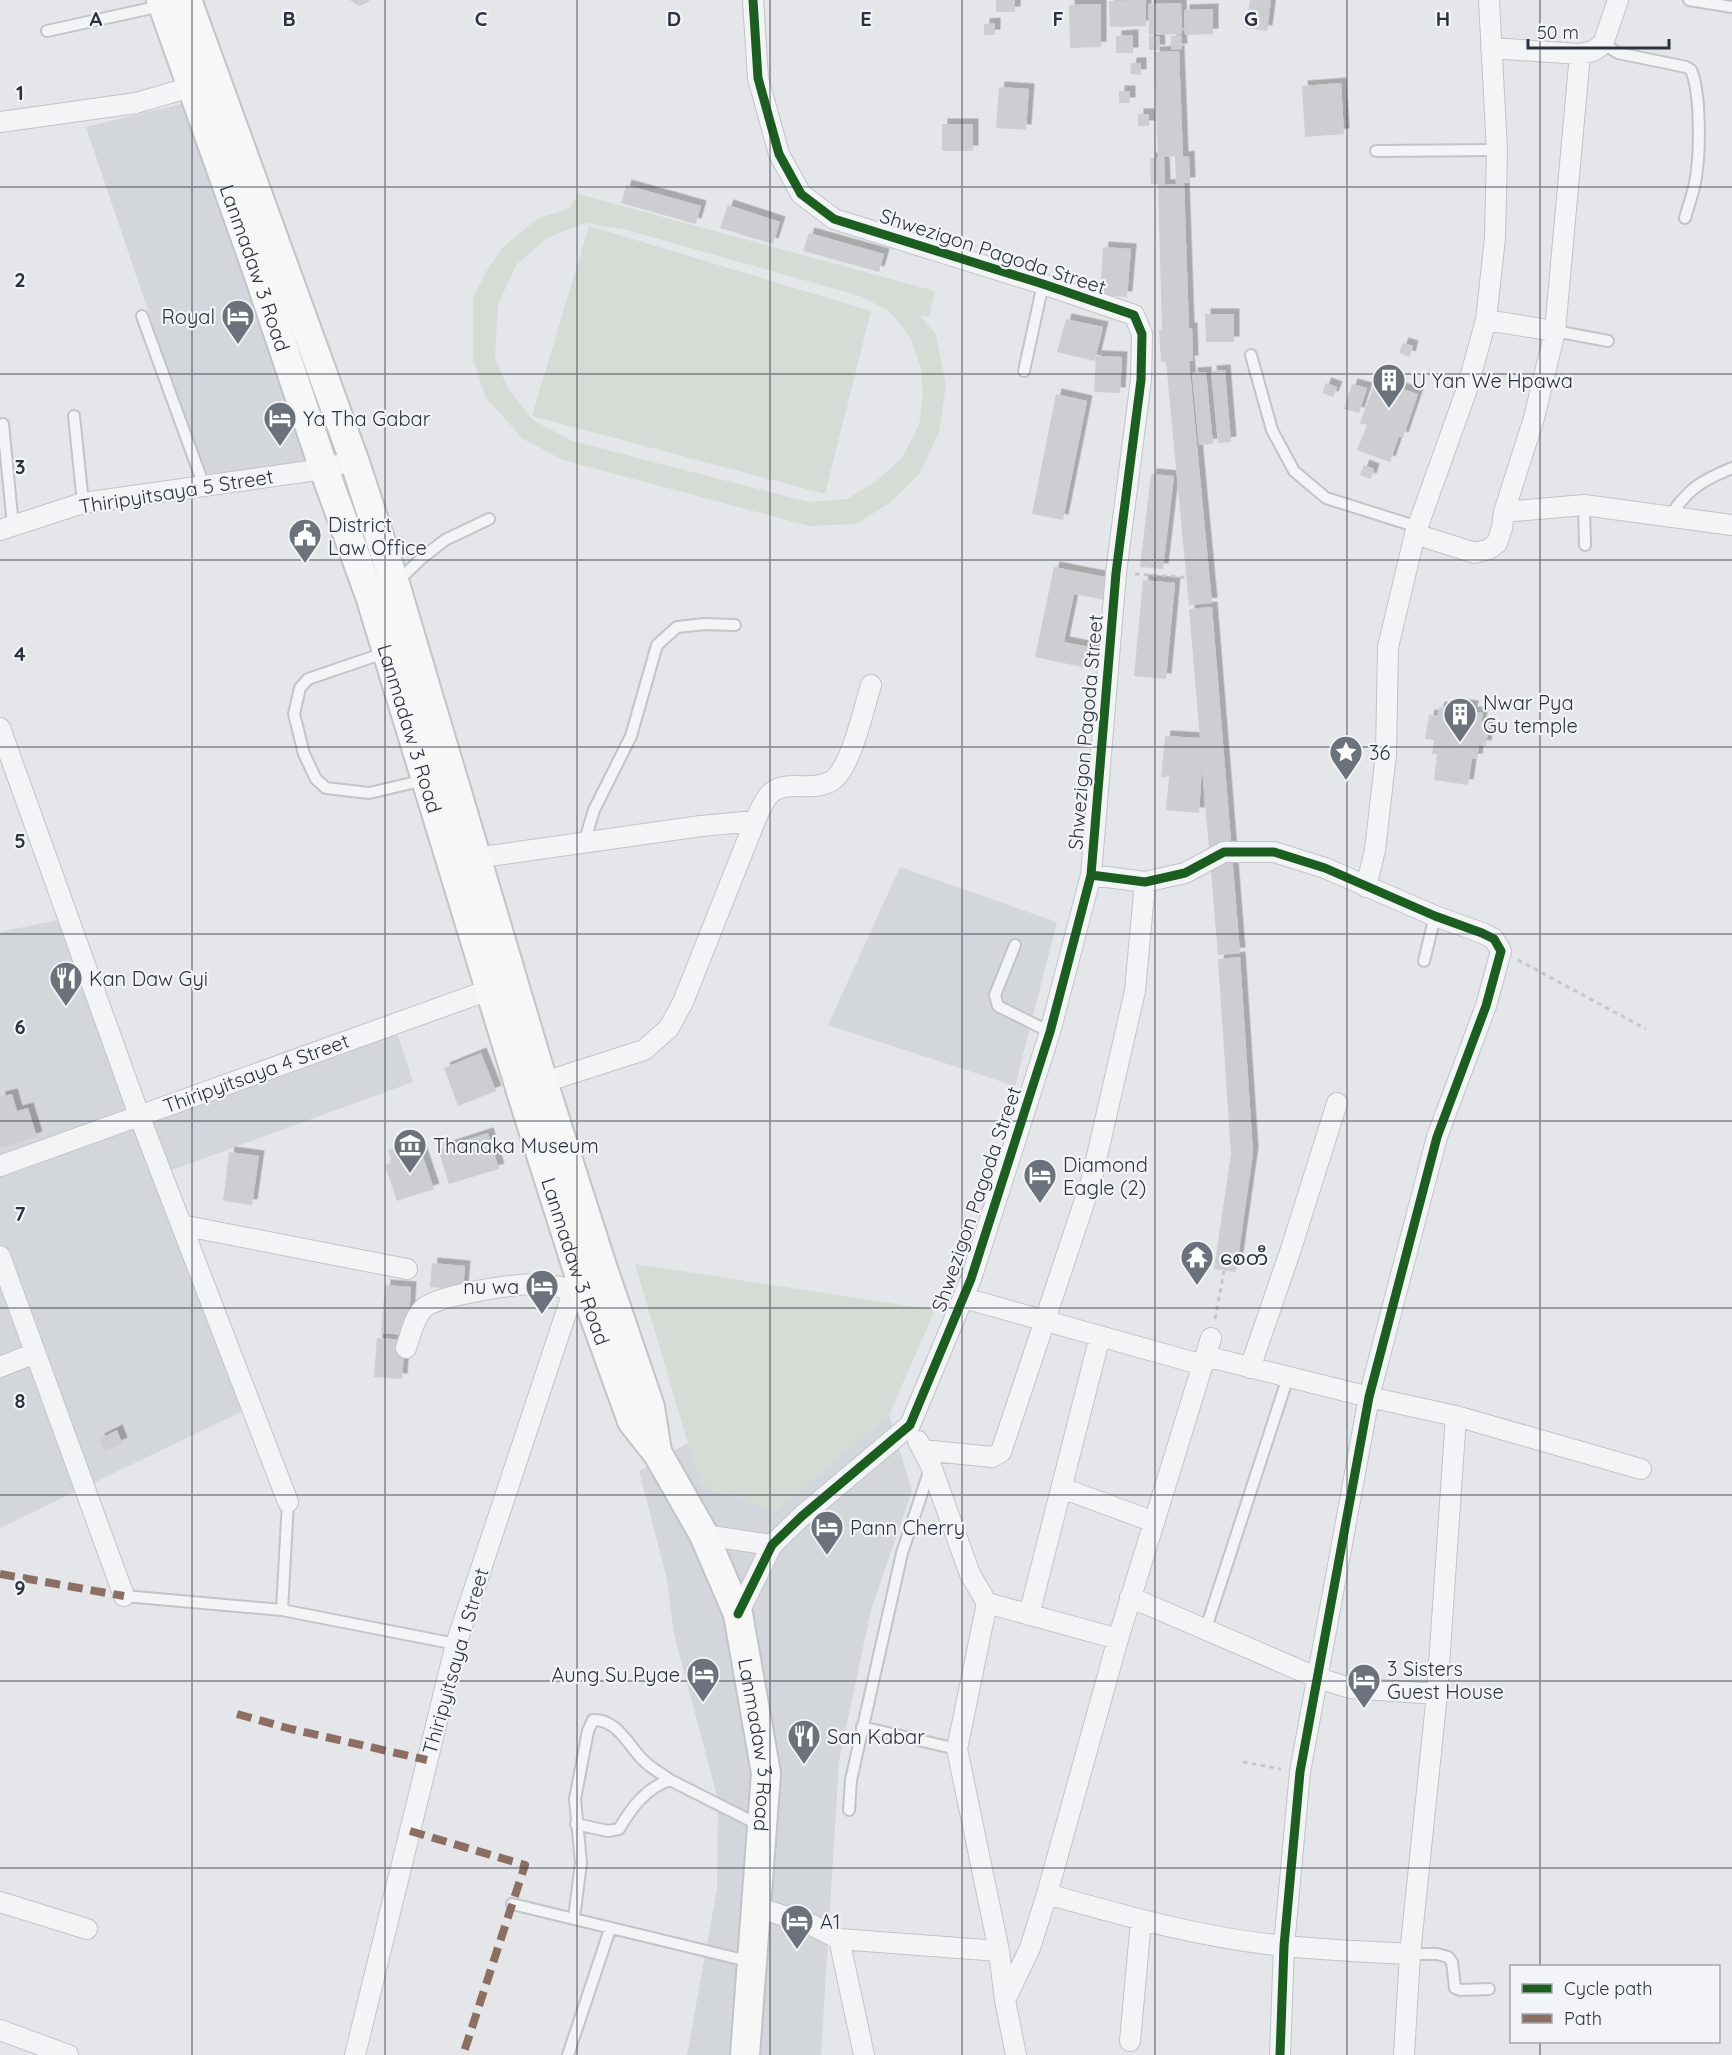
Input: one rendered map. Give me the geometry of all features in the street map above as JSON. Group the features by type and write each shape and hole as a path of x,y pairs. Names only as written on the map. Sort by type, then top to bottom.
{"main road":[{"name":"Lanmadaw 3 Road","path":"170,2 191,87 257,270 324,470 383,590 387,651 426,780 501,986 532,1086 602,1266 650,1407 658,1454"},
{"name":"Lanmadaw 3 Road","path":"170,2 354,460 383,590 476,858 501,986"},
{"name":"Lanmadaw 3 Road","path":"532,1086 576,1282 632,1421 658,1454 704,1535 738,1614 766,1773 745,2055"}],"street":[{"name":"Shwezigon Pagoda Street","path":"738,1614 772,1545 802,1516 910,1425 964,1298 1050,1032 1091,875 1116,573 1141,380 1142,334 1134,315 834,219 801,194 779,154 758,78 753,0"},
{"path":"1366,887 1375,850 1386,754 1389,647 1416,530 1467,389 1486,320 1495,238 1497,150 1490,0"},
{"path":"1491,48 1580,54 1593,51 1603,44 1618,0"},
{"path":"1416,530 1475,553 1489,549 1497,543 1504,512 1534,418 1555,331 1580,54"},
{"path":"0,122 136,103 191,87"},
{"path":"1486,320 1555,331"},
{"name":"Thiripyitsaya 5 Street","path":"6,528 83,503 324,470 354,460"},
{"path":"1504,512 1584,505 1732,525"},
{"path":"532,1086 644,1050 669,1028 683,1002 755,821 769,794 779,786 815,786 832,780 849,756 871,686"},
{"path":"0,728 139,1115 288,1502"},
{"path":"476,858 755,821"},
{"path":"1091,875 1145,882 1185,873 1224,852 1274,852 1325,868 1494,939 1501,951 1486,1006 1437,1137 1369,1397 1300,1772 1284,1946 1280,2055"},
{"path":"927,1458 992,1457 1001,1452 1091,1182 1135,991 1145,882"},
{"name":"Thiripyitsaya 4 Street","path":"0,1166 501,986"},
{"path":"1250,1368 1291,1249 1337,1102"},
{"path":"181,1225 407,1269"},
{"path":"0,1256 123,1596"},
{"path":"406,1348 416,1319 428,1304 461,1294 521,1285 576,1282"},
{"name":"Thiripyitsaya 1 Street","path":"355,2055 456,1644 576,1282"},
{"path":"964,1298 1100,1336 1206,1353 1250,1368 1456,1416 1641,1469"},
{"path":"1029,1615 1100,1336"},
{"path":"0,1367 35,1353"},
{"path":"1005,2000 1030,1948 1047,1894 1118,1639 1206,1353"},
{"path":"1404,2055 1410,1954 1437,1694 1456,1416"},
{"path":"910,1425 927,1458 970,1574 987,1603 957,1749 999,1951 1005,2000 1016,2055"},
{"path":"1062,1488 1154,1522"},
{"path":"704,1535 772,1545"},
{"path":"1131,1597 1318,1678 1350,1688 1437,1694"},
{"path":"987,1603 1118,1639"},
{"path":"1047,1894 1141,1921 1284,1946 1410,1954"},
{"path":"0,1902 87,1929"},
{"path":"756,1907 810,1924 839,1939 999,1951"},
{"path":"1130,2041 1141,1921"},
{"path":"839,1939 864,2055"},
{"path":"0,2030 68,2055"}],"lane":[{"path":"1689,0 1732,7"},
{"path":"46,31 170,2"},
{"path":"1603,44 1618,53 1691,70 1696,90 1698,141 1696,177 1685,218"},
{"path":"1376,151 1497,150"},
{"path":"1024,371 1043,284"},
{"path":"142,316 204,486"},
{"path":"1555,331 1608,341"},
{"path":"1251,355 1272,430 1294,471 1326,498 1416,530"},
{"path":"74,416 83,503"},
{"path":"3,424 6,528"},
{"path":"1670,516 1682,498 1704,480 1732,468"},
{"path":"1584,505 1585,545"},
{"path":"383,590 445,540 489,519"},
{"path":"584,843 594,810 631,736 657,645 677,627 705,624 735,625"},
{"path":"387,651 308,679 300,688 294,714 304,754 316,779 326,788 369,793 426,780"},
{"path":"1424,961 1435,916"},
{"path":"1015,945 995,995 998,1006 1050,1032"},
{"path":"1206,1628 1288,1377"},
{"path":"849,1810 851,1780 862,1727 902,1553 927,1458"},
{"path":"282,1610 288,1502"},
{"path":"123,1596 282,1610 456,1644"},
{"path":"574,1918 581,1863 575,1799 588,1731 593,1720 603,1719 614,1725 645,1761 670,1780 762,1826"},
{"path":"862,1727 957,1749"},
{"path":"576,1824 608,1831 619,1829 627,1815 655,1785 670,1780"},
{"path":"513,1904 752,1962"},
{"path":"568,2055 610,1929"},
{"path":"1410,1954 1437,1954 1448,1957 1452,1962 1455,1988 1461,1990 1489,1989"}],"path":[{"path":"1116,573 1196,578"},
{"path":"1501,951 1646,1029"},
{"path":"1206,1353 1224,1271"},
{"path":"1243,1762 1300,1772"}],"shaded area":[{"path":"189,102 321,466 203,474 86,127"},
{"path":"578,194 935,291 929,317 920,315 936,335 946,385 939,432 920,473 891,502 856,524 809,526 563,460 523,439 486,398 473,360 473,297 502,248 537,219 570,208","holes":["585,223 623,229 860,296 889,311 910,337 921,369 923,396 919,425 902,458 875,482 847,499 809,502 572,441 533,420 507,387 495,357 498,305 516,265 547,238"]},
{"path":"589,226 871,311 825,494 532,416"},
{"path":"900,867 1057,922 1015,1086 828,1025"},
{"path":"68,918 139,1115 394,1023 413,1082 161,1174 251,1407 0,1528 0,932"},
{"path":"635,1264 935,1310 889,1415 775,1511 700,1484"},
{"path":"889,1415 912,1491 871,1610 839,1761 821,2055 687,2055 717,1889 718,1800 674,1634 667,1579 639,1471 688,1443 712,1489 775,1511"}],"building":[{"path":"350,0 370,0 358,6"},
{"path":"996,0 1015,0 1015,12 996,12"},
{"path":"1146,0 1146,26 1110,27 1109,1"},
{"path":"1250,0 1271,0 1267,31 1246,28"},
{"path":"1181,3 1182,34 1149,35 1148,4"},
{"path":"1101,4 1101,47 1070,48 1069,5"},
{"path":"1213,9 1213,34 1185,35 1184,10"},
{"path":"995,23 995,35 984,35 984,24"},
{"path":"1133,35 1133,53 1116,53 1116,36"},
{"path":"1181,35 1182,49 1171,50 1171,36"},
{"path":"1149,36 1159,36 1160,50 1149,50"},
{"path":"1179,51 1183,157 1189,156 1190,183 1184,183 1189,328 1192,328 1193,361 1189,361 1212,603 1189,605 1166,362 1161,362 1159,330 1170,328 1162,329 1158,184 1151,184 1150,158 1158,158 1154,52","holes":["1175,156 1176,184 1165,185 1164,157"]},
{"path":"1131,63 1141,63 1141,75 1130,74"},
{"path":"1341,83 1344,134 1305,137 1302,86"},
{"path":"999,87 1029,89 1026,130 996,128"},
{"path":"1119,91 1130,91 1130,103 1119,103"},
{"path":"1138,114 1149,114 1149,126 1138,126"},
{"path":"942,124 973,124 973,151 942,151"},
{"path":"626,185 701,206 696,224 621,203"},
{"path":"728,205 780,222 773,244 720,228"},
{"path":"809,233 884,254 879,272 803,251"},
{"path":"1103,247 1131,249 1127,297 1100,295"},
{"path":"1205,314 1234,314 1234,342 1206,342"},
{"path":"1066,319 1103,327 1095,361 1057,352"},
{"path":"1403,343 1413,346 1410,357 1399,353"},
{"path":"1096,356 1122,357 1120,393 1094,392"},
{"path":"1225,370 1231,442 1218,443 1211,371"},
{"path":"1206,372 1213,444 1199,445 1192,373"},
{"name":"U Yan We Hpawa","path":"1376,380 1418,394 1403,438 1399,436 1390,462 1357,450 1367,425 1360,423"},
{"path":"1326,383 1337,387 1333,397 1322,393"},
{"path":"1352,384 1367,388 1359,413 1344,409"},
{"path":"1056,394 1087,401 1063,520 1032,514"},
{"path":"1364,465 1374,469 1371,479 1360,475"},
{"path":"1151,474 1174,476 1163,569 1140,567"},
{"path":"1054,567 1110,578 1105,600 1074,594 1064,642 1101,649 1096,670 1035,657"},
{"path":"1143,580 1175,583 1166,679 1134,676"},
{"path":"1212,607 1240,953 1218,955 1202,767 1199,813 1166,810 1169,776 1161,778 1165,736 1200,738 1189,609"},
{"name":"Nwar Pya Gu temple","path":"1450,703 1473,706 1472,712 1483,713 1481,722 1489,723 1486,746 1479,745 1477,759 1472,759 1468,785 1434,780 1437,754 1432,754 1434,740 1425,739 1429,715 1437,716 1439,707 1449,709"},
{"path":"1240,957 1253,1153 1236,1272 1214,1269 1231,1154 1218,959"},
{"path":"481,1053 496,1091 458,1106 444,1068"},
{"path":"12,1094 17,1111 28,1108 37,1137 0,1148 0,1097"},
{"path":"488,1133 499,1169 449,1184 438,1149"},
{"path":"409,1143 412,1154 421,1151 434,1189 397,1201 385,1165 392,1162 388,1150"},
{"path":"229,1152 259,1156 252,1205 223,1201"},
{"path":"432,1263 465,1266 463,1290 430,1287"},
{"path":"385,1285 411,1287 408,1335 381,1333"},
{"path":"377,1338 405,1340 402,1379 374,1377"},
{"path":"117,1430 122,1443 104,1451 99,1439"}],"marked path":[{"path":"0,1574 124,1596"},
{"path":"237,1714 291,1729 427,1760"},
{"path":"410,1831 525,1865 463,2055"}],"cycle path":[{"path":"738,1614 772,1545 802,1516 910,1425 971,1279 1050,1032 1091,875 1116,573 1141,380 1142,334 1134,315 834,219 801,194 779,154 758,78 753,0"},
{"path":"1091,875 1145,882 1185,873 1224,852 1274,852 1325,868 1435,916 1482,933 1494,939 1501,951 1486,1006 1437,1137 1369,1397 1300,1772 1284,1946 1280,2055"}],"place":[{"name":"Royal","path":"238,345"},
{"name":"U Yan We Hpawa","path":"1389,409"},
{"name":"Ya Tha Gabar","path":"280,447"},
{"name":"District Law Office","path":"305,564"},
{"name":"Nwar Pya Gu temple","path":"1460,743"},
{"name":"36","path":"1346,781"},
{"name":"Kan Daw Gyi","path":"66,1007"},
{"name":"Thanaka Museum","path":"410,1174"},
{"name":"Diamond Eagle (2)","path":"1040,1204"},
{"name":"စေတီ","path":"1197,1286"},
{"name":"nu wa","path":"542,1315"},
{"name":"Pann Cherry","path":"827,1556"},
{"name":"Aung Su Pyae","path":"703,1703"},
{"name":"3 Sisters Guest House","path":"1364,1709"},
{"name":"San Kabar","path":"804,1765"},
{"name":"A1","path":"797,1950"}]}
